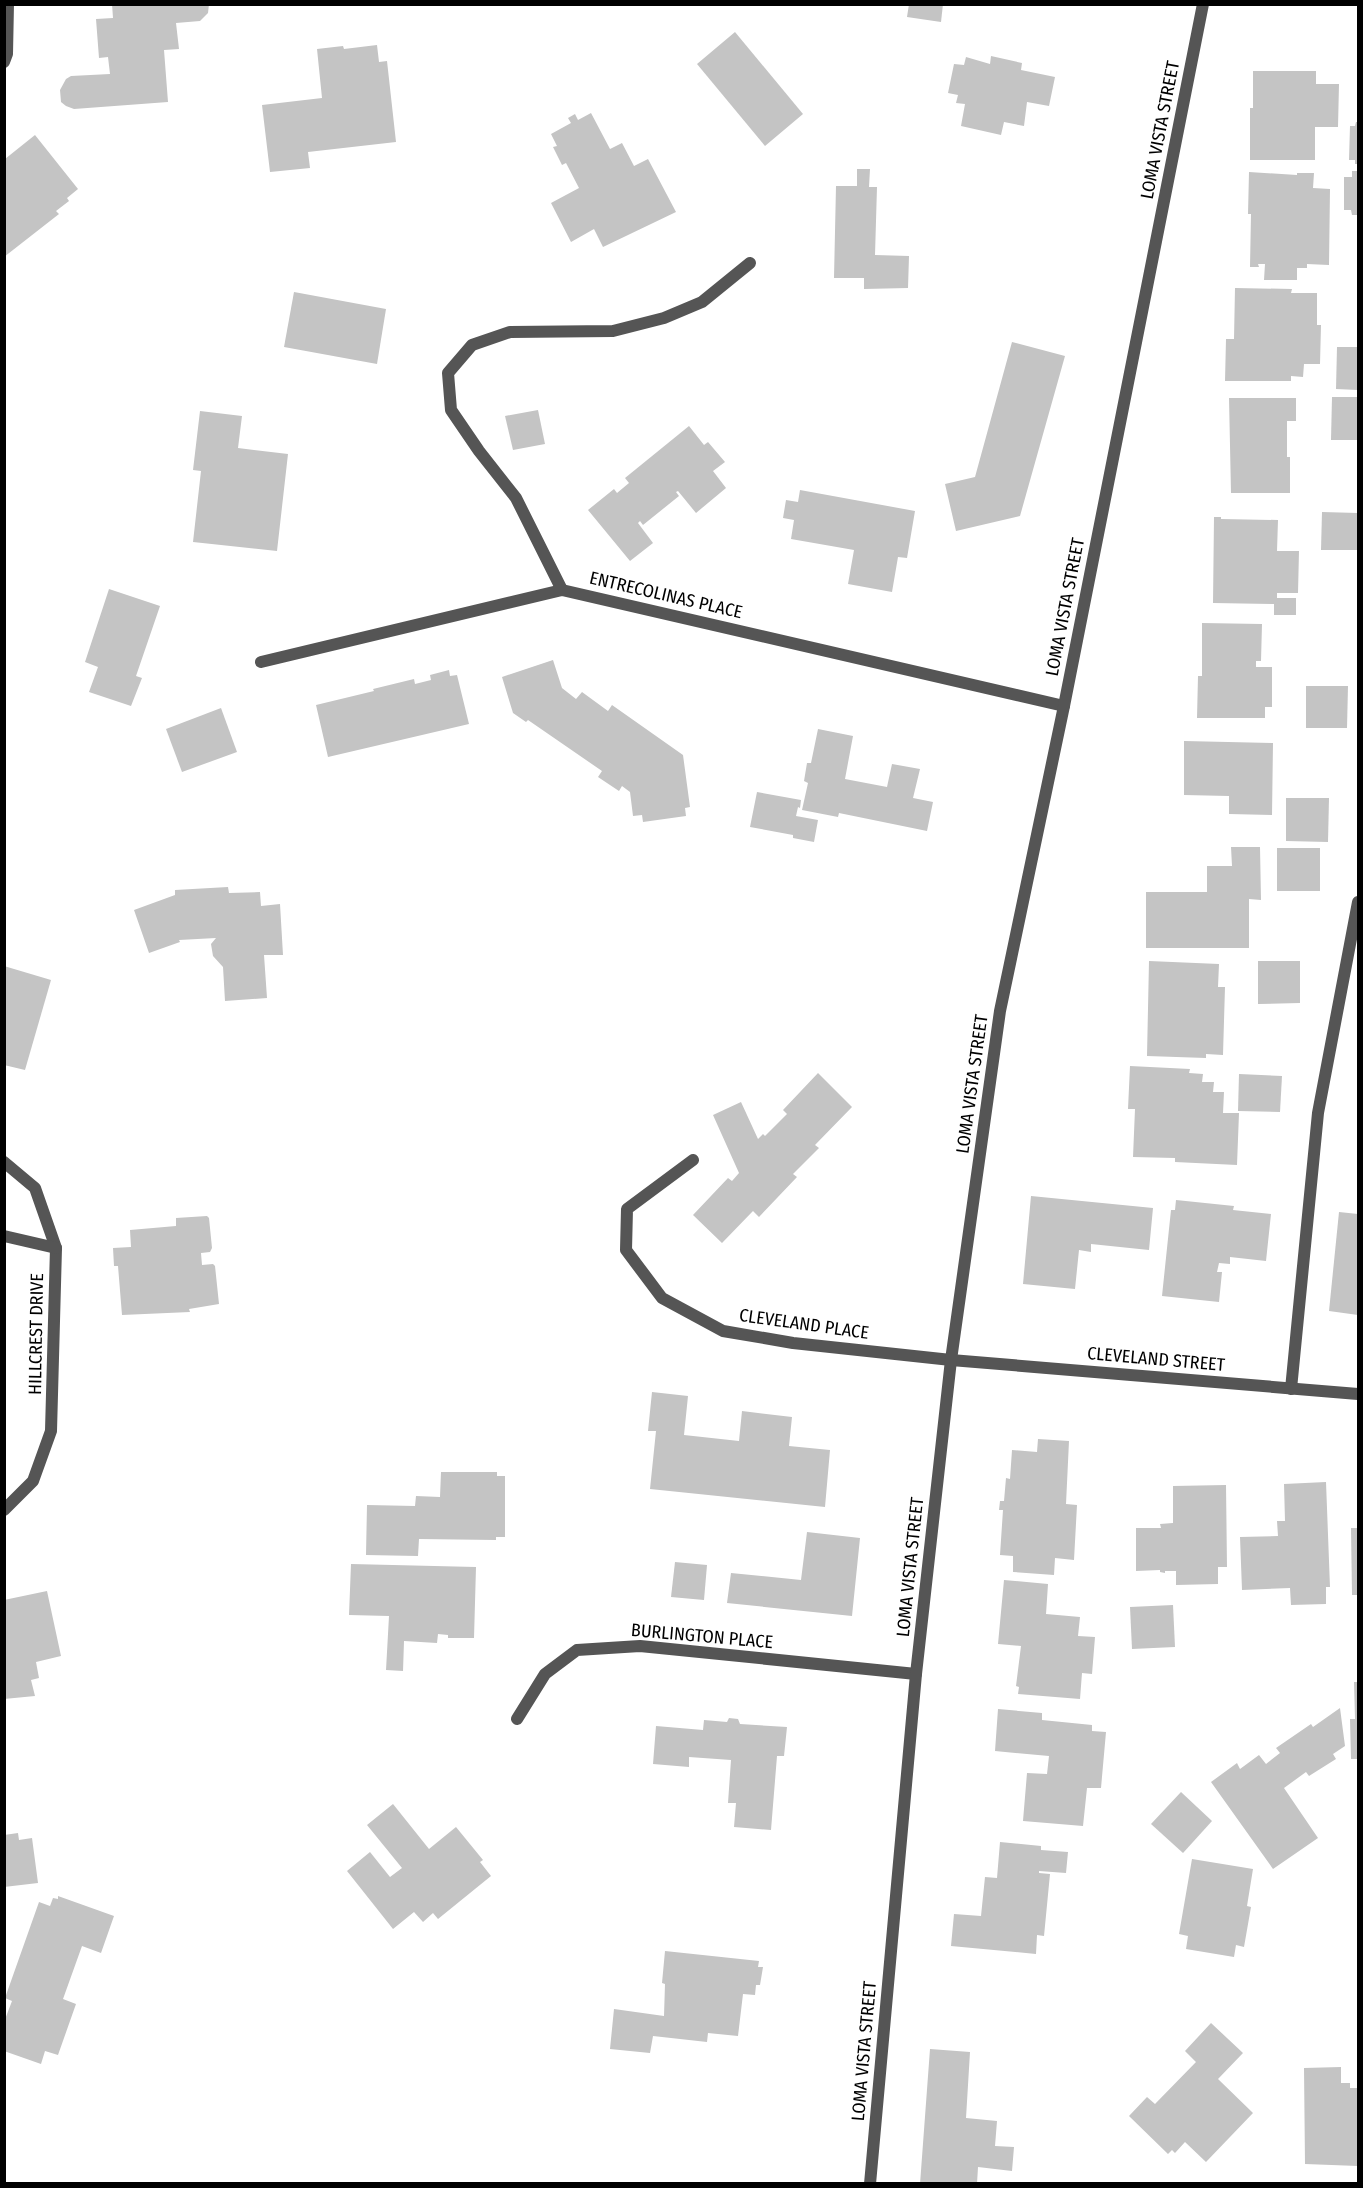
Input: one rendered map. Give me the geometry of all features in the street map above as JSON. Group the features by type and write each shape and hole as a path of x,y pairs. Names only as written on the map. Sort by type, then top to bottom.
{"street":[{"path":"4,62 7,54 8,4"},
{"name":"LOMA VISTA STREET","path":"870,2184 916,1674 951,1360 1000,1011 1064,706 1203,4"},
{"path":"562,590 516,498 479,451 451,410 448,373 472,345 510,332 613,331 664,318 702,302 750,263"},
{"name":"ENTRECOLINAS PLACE","path":"261,662 562,590 1064,706"},
{"path":"1291,1389 1318,1113 1359,902"},
{"name":"CLEVELAND PLACE","path":"693,1161 627,1209 626,1250 662,1298 723,1330 793,1343 951,1360"},
{"name":"HILLCREST DRIVE","path":"4,1162 35,1188 56,1248 51,1431 33,1481 4,1510"},
{"path":"4,1236 56,1248"},
{"name":"CLEVELAND STREET","path":"951,1360 1359,1394"},
{"name":"BURLINGTON PLACE","path":"517,1719 545,1674 577,1650 640,1646 916,1674"}],"building":[{"path":"112,4 209,4 208,13 200,21 176,23 179,49 164,50 168,102 74,109 61,102 60,90 66,79 71,76 110,74 108,57 99,58 96,19 113,18"},
{"path":"909,4 943,4 941,22 907,17"},
{"path":"735,32 803,114 765,146 697,64"},
{"path":"377,45 379,62 387,61 396,142 308,152 310,168 270,172 262,105 322,98 317,49"},
{"path":"991,56 1022,63 1021,70 1055,77 1049,106 1027,102 1024,126 1004,122 1001,135 961,126 965,104 956,103 958,95 948,93 954,64 964,65 966,57 990,64"},
{"path":"1253,71 1316,71 1316,84 1339,84 1338,127 1315,127 1315,160 1250,160"},
{"path":"591,113 610,149 622,143 634,166 648,159 676,212 603,247 594,229 571,242 551,203 579,188 566,163 562,165 553,147 557,146 551,134 571,123 568,118 575,114 578,120"},
{"path":"1358,122 1358,164 1355,164 1355,160 1349,160 1350,126 1355,126"},
{"path":"35,135 78,189 67,198 69,201 56,211 59,214 4,257 5,159"},
{"path":"857,169 870,169 869,187 877,187 875,255 909,256 908,288 864,289 864,278 834,278 836,186 857,186"},
{"path":"1352,171 1358,171 1358,215 1352,215 1351,210 1344,210 1344,177 1352,177"},
{"path":"1249,172 1297,175 1297,173 1314,173 1313,188 1330,189 1329,265 1307,264 1307,268 1297,268 1297,280 1264,280 1265,264 1250,267"},
{"path":"1235,288 1292,289 1291,293 1317,293 1317,325 1321,325 1320,364 1304,364 1303,377 1291,376 1291,381 1225,381 1226,339 1234,339"},
{"path":"294,292 386,309 377,364 284,347"},
{"path":"1012,342 1065,356 1020,516 956,531 945,484 975,477"},
{"path":"1337,347 1358,347 1358,390 1336,389"},
{"path":"1332,397 1358,397 1358,440 1331,440"},
{"path":"1229,398 1296,398 1296,421 1287,421 1290,493 1231,493"},
{"path":"538,410 545,444 513,450 505,416"},
{"path":"200,411 242,416 238,448 288,454 277,551 193,542 201,471 193,470"},
{"path":"689,426 704,445 708,442 725,462 713,471 726,488 696,513 678,491 676,492 679,496 643,525 640,521 638,523 653,543 630,561 588,510 614,489 617,493 629,483 625,478"},
{"path":"800,490 915,511 907,558 898,557 892,592 848,584 854,550 791,539 794,520 783,518 786,500 798,502"},
{"path":"1322,512 1358,513 1358,550 1321,550"},
{"path":"1214,517 1278,520 1277,551 1299,551 1298,593 1277,593 1277,598 1296,598 1296,615 1274,615 1274,604 1213,603"},
{"path":"109,589 160,606 136,676 142,678 131,706 89,692 98,667 85,662"},
{"path":"1202,623 1262,624 1261,661 1256,661 1256,667 1272,667 1272,707 1265,707 1265,718 1197,718 1198,676 1202,676"},
{"path":"553,660 562,688 576,699 582,692 608,711 612,705 683,755 690,807 685,808 686,816 643,822 642,815 633,816 630,792 622,786 619,791 598,777 602,771 528,720 526,722 513,713 502,677"},
{"path":"449,670 450,676 457,675 469,724 328,757 316,705 414,679 415,684 431,680 430,675"},
{"path":"1306,686 1348,686 1347,728 1306,728"},
{"path":"221,708 237,752 182,772 166,729"},
{"path":"818,729 853,736 845,779 887,787 892,764 920,769 913,798 933,802 927,831 839,813 838,817 802,810 808,783 804,781 807,763 811,763"},
{"path":"1184,741 1273,743 1272,815 1229,814 1229,796 1184,795"},
{"path":"757,792 801,800 796,816 818,820 814,842 793,838 793,835 750,827"},
{"path":"1286,798 1329,798 1328,842 1286,841"},
{"path":"1231,847 1260,847 1261,900 1249,899 1249,948 1146,948 1146,892 1207,892 1207,866 1232,866"},
{"path":"1277,848 1320,848 1320,891 1277,891"},
{"path":"228,887 229,893 260,892 261,906 280,904 283,955 264,955 267,998 225,1001 223,967 213,956 211,944 216,938 179,940 180,942 149,953 134,910 175,895 175,890"},
{"path":"1149,961 1219,964 1218,987 1225,987 1223,1055 1206,1054 1206,1058 1147,1056"},
{"path":"1258,961 1300,961 1300,1003 1258,1004"},
{"path":"4,966 51,980 25,1070 4,1065"},
{"path":"1130,1066 1190,1069 1189,1073 1203,1074 1202,1082 1214,1082 1213,1092 1224,1092 1223,1113 1239,1113 1237,1165 1175,1162 1175,1158 1133,1157 1135,1109 1128,1109"},
{"path":"818,1073 852,1107 815,1145 819,1148 793,1174 797,1177 759,1217 753,1211 722,1243 693,1215 728,1178 732,1181 739,1173 713,1115 741,1102 758,1139 763,1134 765,1136 787,1114 783,1110"},
{"path":"1239,1074 1282,1076 1280,1112 1238,1111"},
{"path":"1031,1196 1153,1208 1149,1250 1091,1244 1091,1252 1079,1250 1075,1289 1023,1284"},
{"path":"1176,1200 1234,1206 1233,1210 1271,1214 1266,1261 1230,1257 1230,1264 1219,1263 1217,1272 1222,1272 1219,1302 1162,1296 1171,1210 1175,1210"},
{"path":"1339,1212 1358,1214 1358,1315 1329,1311"},
{"path":"207,1216 212,1248 210,1252 201,1253 202,1265 213,1264 215,1266 219,1304 189,1309 190,1312 122,1315 118,1266 114,1266 113,1248 131,1247 130,1230 176,1226 176,1218"},
{"path":"652,1392 688,1396 684,1435 739,1441 742,1411 792,1417 789,1446 830,1450 825,1507 650,1489 656,1431 648,1431"},
{"path":"1038,1439 1069,1441 1066,1504 1077,1505 1074,1560 1055,1558 1054,1575 1013,1572 1013,1556 1000,1555 1003,1510 999,1510 1000,1501 1004,1501 1006,1478 1010,1479 1012,1450 1037,1452"},
{"path":"441,1472 497,1472 497,1476 505,1476 505,1537 496,1537 496,1540 419,1539 418,1556 366,1555 367,1505 415,1506 416,1496 440,1497"},
{"path":"1326,1482 1330,1587 1326,1587 1326,1604 1291,1605 1290,1588 1242,1590 1240,1537 1278,1536 1277,1521 1285,1521 1284,1484"},
{"path":"1226,1485 1227,1567 1218,1567 1218,1584 1176,1585 1176,1571 1165,1571 1165,1573 1160,1570 1136,1571 1136,1528 1161,1528 1160,1524 1173,1523 1173,1486"},
{"path":"1351,1528 1358,1528 1358,1595 1352,1595"},
{"path":"807,1532 860,1538 852,1616 727,1603 731,1573 801,1580"},
{"path":"675,1562 707,1565 704,1600 671,1597"},
{"path":"351,1564 476,1567 474,1638 448,1638 448,1635 438,1634 437,1643 404,1641 403,1671 386,1670 389,1616 349,1615"},
{"path":"1004,1580 1048,1584 1046,1614 1080,1617 1078,1636 1095,1637 1092,1674 1082,1673 1080,1699 1018,1694 1019,1687 1016,1686 1021,1646 998,1644"},
{"path":"47,1591 61,1656 36,1662 39,1678 31,1680 35,1696 4,1699 4,1600"},
{"path":"1173,1605 1175,1647 1132,1649 1130,1607"},
{"path":"1354,1682 1358,1682 1358,1759 1351,1759 1350,1719 1355,1719"},
{"path":"1340,1708 1345,1746 1333,1754 1336,1759 1309,1776 1306,1772 1284,1788 1318,1838 1273,1869 1211,1782 1237,1763 1240,1769 1259,1755 1266,1764 1280,1753 1276,1748 1311,1724 1313,1727"},
{"path":"998,1709 1042,1713 1042,1720 1092,1725 1092,1731 1106,1732 1101,1788 1087,1788 1083,1826 1023,1821 1027,1773 1047,1774 1049,1756 995,1751"},
{"path":"729,1718 738,1719 740,1724 787,1727 784,1756 777,1756 771,1830 734,1827 736,1803 728,1803 731,1760 689,1757 689,1767 653,1764 656,1726 703,1730 704,1720 727,1722"},
{"path":"1181,1792 1212,1821 1183,1853 1151,1824"},
{"path":"393,1804 429,1849 456,1827 483,1860 480,1862 491,1876 438,1919 433,1913 423,1922 414,1912 393,1929 347,1871 370,1852 390,1877 402,1868 367,1825"},
{"path":"18,1833 19,1840 32,1838 38,1883 4,1887 4,1835"},
{"path":"1000,1842 1041,1846 1041,1850 1068,1852 1066,1873 1039,1871 1039,1873 1050,1874 1044,1936 1037,1935 1036,1954 951,1946 954,1914 981,1916 985,1877 997,1878"},
{"path":"1192,1859 1253,1869 1247,1906 1251,1907 1244,1947 1236,1945 1234,1957 1186,1949 1188,1936 1179,1934"},
{"path":"58,1896 114,1916 101,1953 82,1946 63,1999 76,2004 58,2055 45,2051 41,2064 4,2051 4,2022 12,2001 5,1998 39,1902 50,1906 53,1898 58,1899"},
{"path":"665,1951 759,1961 758,1967 763,1967 760,1985 756,1985 755,1995 743,1994 738,2036 708,2033 707,2042 653,2036 650,2053 610,2049 614,2009 664,2016 665,1984 662,1983"},
{"path":"1211,2023 1243,2053 1218,2079 1253,2113 1206,2162 1185,2142 1175,2153 1172,2150 1168,2154 1129,2116 1147,2097 1155,2104 1196,2062 1185,2051"},
{"path":"930,2049 970,2052 966,2118 997,2121 995,2146 1014,2147 1012,2171 978,2167 977,2184 920,2184"},
{"path":"1341,2067 1341,2083 1350,2083 1350,2088 1358,2088 1358,2166 1305,2164 1304,2068"}]}
